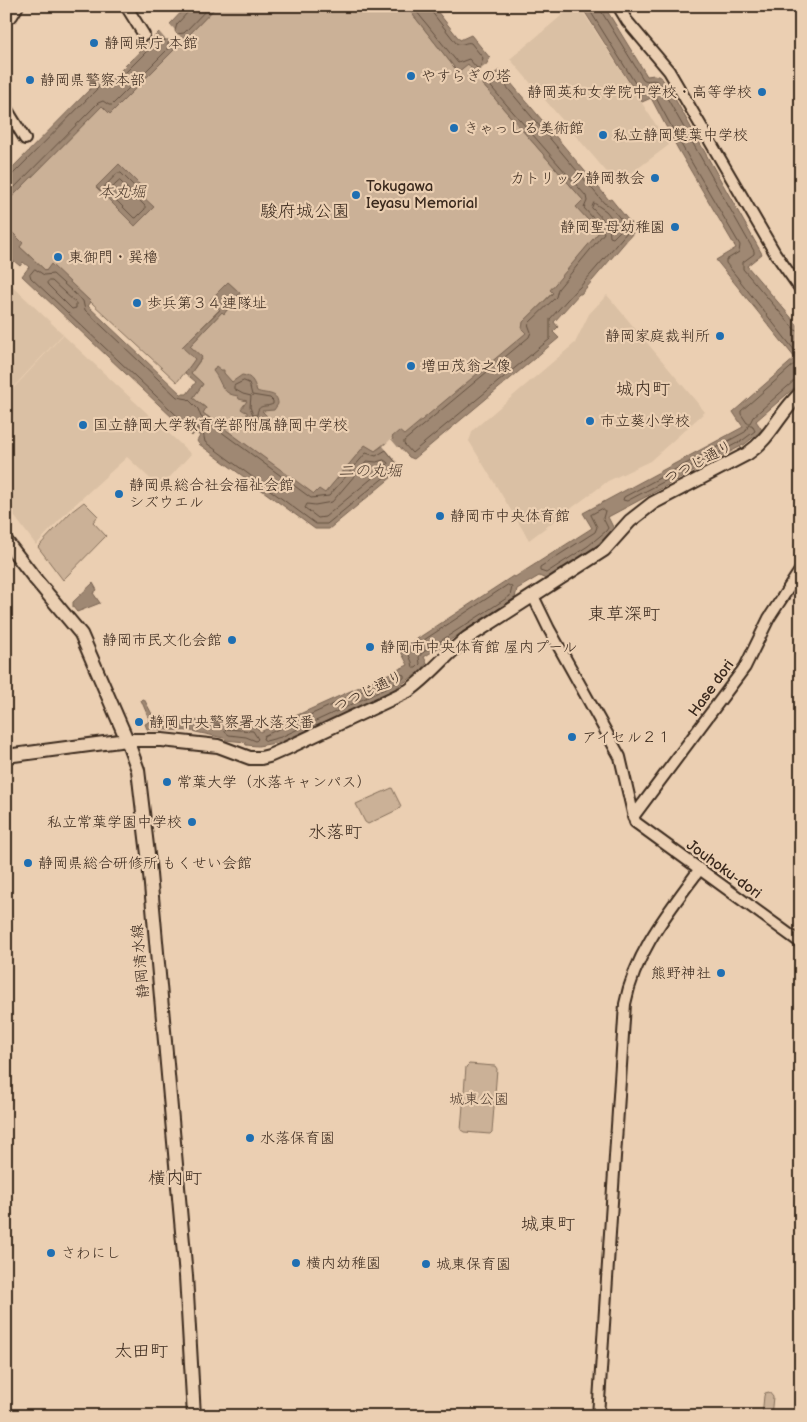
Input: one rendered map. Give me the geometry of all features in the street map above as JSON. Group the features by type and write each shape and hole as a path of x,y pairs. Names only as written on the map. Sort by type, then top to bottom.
{"main road":[{"name":"つつじ通り","path":"6,756 127,740 162,740 218,746 250,758 269,756 408,691 424,680 454,648 467,638 604,550 630,521 654,502 760,446 785,410 801,394"},
{"name":"静岡清水線","path":"6,541 81,634 138,770 144,815 186,1276 194,1416"}],"street":[{"path":"6,19 12,16 18,6"},
{"path":"126,6 144,34"},
{"path":"618,6 627,21 669,71 776,253 801,290"},
{"path":"6,108 25,139"},
{"name":"Hase dori","path":"633,817 745,667 769,618 801,569"},
{"path":"533,596 549,629 620,757 627,780 633,817"},
{"name":"Jouhoku-dori","path":"633,817 639,826 801,943"},
{"path":"598,1416 625,1004 633,974 644,950 662,920 699,870"}],"shaded area":[{"path":"573,6 579,6 669,145 617,184 510,59"},
{"path":"6,280 63,334 6,395"},
{"name":"市立葵小学校","path":"607,295 705,412 650,461 608,481 529,540 469,441 473,430 575,343 589,314"},
{"name":"国立静岡大学教育学部附属静岡中学校","path":"63,335 191,454 160,488 127,457 69,510 36,545 6,505 6,396"}],"green space":[{"path":"217,6 406,6 458,72 468,63 482,84 583,200 577,207 599,232 551,290 553,292 523,323 527,333 404,436 393,439 386,445 385,443 375,451 365,446 325,493 314,495 203,413 206,408 193,398 203,384 191,373 202,358 190,346 222,312 224,313 240,293 228,282 210,300 220,309 183,346 196,359 177,382 51,265 46,271 20,247 22,243 6,226 6,203 102,106 111,113 174,50 172,47 181,38 184,40"},
{"path":"84,502 98,516 93,522 106,536 63,580 38,547 71,512"},
{"path":"392,788 401,806 399,809 368,824 365,822 356,804"},
{"name":"城東公園","path":"469,1064 495,1066 497,1069 492,1132 490,1134 464,1132 461,1130 466,1067"},
{"path":"769,1392 773,1397 771,1416 762,1416 764,1396 765,1393"}],"water":[{"path":"187,6 217,6 184,40 181,38 172,47 174,50 110,114 102,106 6,203 6,174 102,77 109,82 159,32 163,36 172,27 170,24"},
{"name":"二の丸堀","path":"406,6 433,6 460,40 471,35 490,58 486,65 493,74 500,70 609,200 611,199 633,226 633,233 581,294 554,322 558,327 553,332 559,338 414,459 409,457 399,446 393,451 404,467 329,529 315,529 199,444 197,441 200,436 195,432 192,436 22,276 29,267 23,262 20,266 14,261 10,265 6,262 6,226 23,243 20,247 46,271 51,264 91,302 88,306 181,394 187,394 196,382 185,373 195,359 182,347 220,310 210,300 228,282 240,293 224,314 222,312 190,346 202,357 191,373 203,384 193,398 206,408 203,413 314,494 319,489 325,493 365,445 375,451 393,439 392,437 399,431 404,435 526,333 522,329 523,322 553,293 550,290 599,232 576,207 583,200 482,84 468,64 458,72"},
{"path":"581,6 604,6 647,76 661,77 675,99 762,254 747,266 801,329 801,382 756,421 762,430 745,444 608,517 614,529 591,551 546,579 539,576 517,589 515,598 424,657 427,663 420,672 388,693 281,742 258,746 246,745 245,742 226,740 191,731 147,729 145,724 150,721 141,700 144,699 153,716 257,727 260,732 408,665 400,650 513,576 515,577 592,528 583,513 743,427 733,412 795,358 716,260 736,248 678,149 651,98 642,102"},
{"name":"本丸堀","path":"119,164 144,189 140,194 154,207 135,226 96,187"},
{"path":"216,366 224,370 224,373 232,382 242,375 252,380 257,391 274,395 278,404 274,410 262,411 267,416 262,421 255,422 251,420 247,412 241,409 247,401 228,393 222,387 213,371"},
{"path":"93,583 97,590 93,593 100,603 77,612 73,607 73,602"}],"pier":[{"path":"169,23 185,42 181,41 175,50 159,32 161,30 163,32 169,26 167,25"},
{"path":"490,62 489,64 494,71 501,68 480,84 473,75"},
{"path":"391,439 408,459 399,449 396,451 406,467 401,472 400,466 383,446"}],"place":[{"name":"静岡県庁 本館","path":"94,43"},
{"name":"やすらぎの塔","path":"411,76"},
{"name":"静岡県警察本部","path":"30,80"},
{"name":"静岡英和女学院中学校・高等学校","path":"762,92"},
{"name":"きゃっしる美術館","path":"454,128"},
{"name":"私立静岡雙葉中学校","path":"603,135"},
{"name":"カトリック静岡教会","path":"655,178"},
{"name":"Tokugawa Ieyasu Memorial","path":"356,195"},
{"name":"静岡聖母幼稚園","path":"675,227"},
{"name":"東御門・巽櫓","path":"58,257"},
{"name":"歩兵第３４連隊址","path":"137,303"},
{"name":"静岡家庭裁判所","path":"720,336"},
{"name":"増田茂翁之像","path":"411,366"},
{"name":"市立葵小学校","path":"590,421"},
{"name":"国立静岡大学教育学部附属静岡中学校","path":"83,425"},
{"name":"静岡県総合社会福祉会館 シズウエル","path":"119,494"},
{"name":"静岡市中央体育館","path":"440,516"},
{"name":"静岡市民文化会館","path":"232,640"},
{"name":"静岡市中央体育館 屋内プール","path":"370,647"},
{"name":"静岡中央警察署水落交番","path":"139,722"},
{"name":"アイセル２１","path":"572,737"},
{"name":"常葉大学（水落キャンパス）","path":"167,782"},
{"name":"私立常葉学園中学校","path":"192,822"},
{"name":"静岡県総合研修所 もくせい会館","path":"28,863"},
{"name":"熊野神社","path":"721,973"},
{"name":"水落保育園","path":"250,1138"},
{"name":"さわにし","path":"51,1253"},
{"name":"横内幼稚園","path":"296,1263"},
{"name":"城東保育園","path":"426,1264"}],"district":[{"name":"駿府城公園","path":"305,211"},
{"name":"城内町","path":"643,389"},
{"name":"東草深町","path":"624,614"},
{"name":"水落町","path":"335,832"},
{"name":"横内町","path":"175,1178"},
{"name":"城東町","path":"548,1224"},
{"name":"太田町","path":"141,1351"}]}
